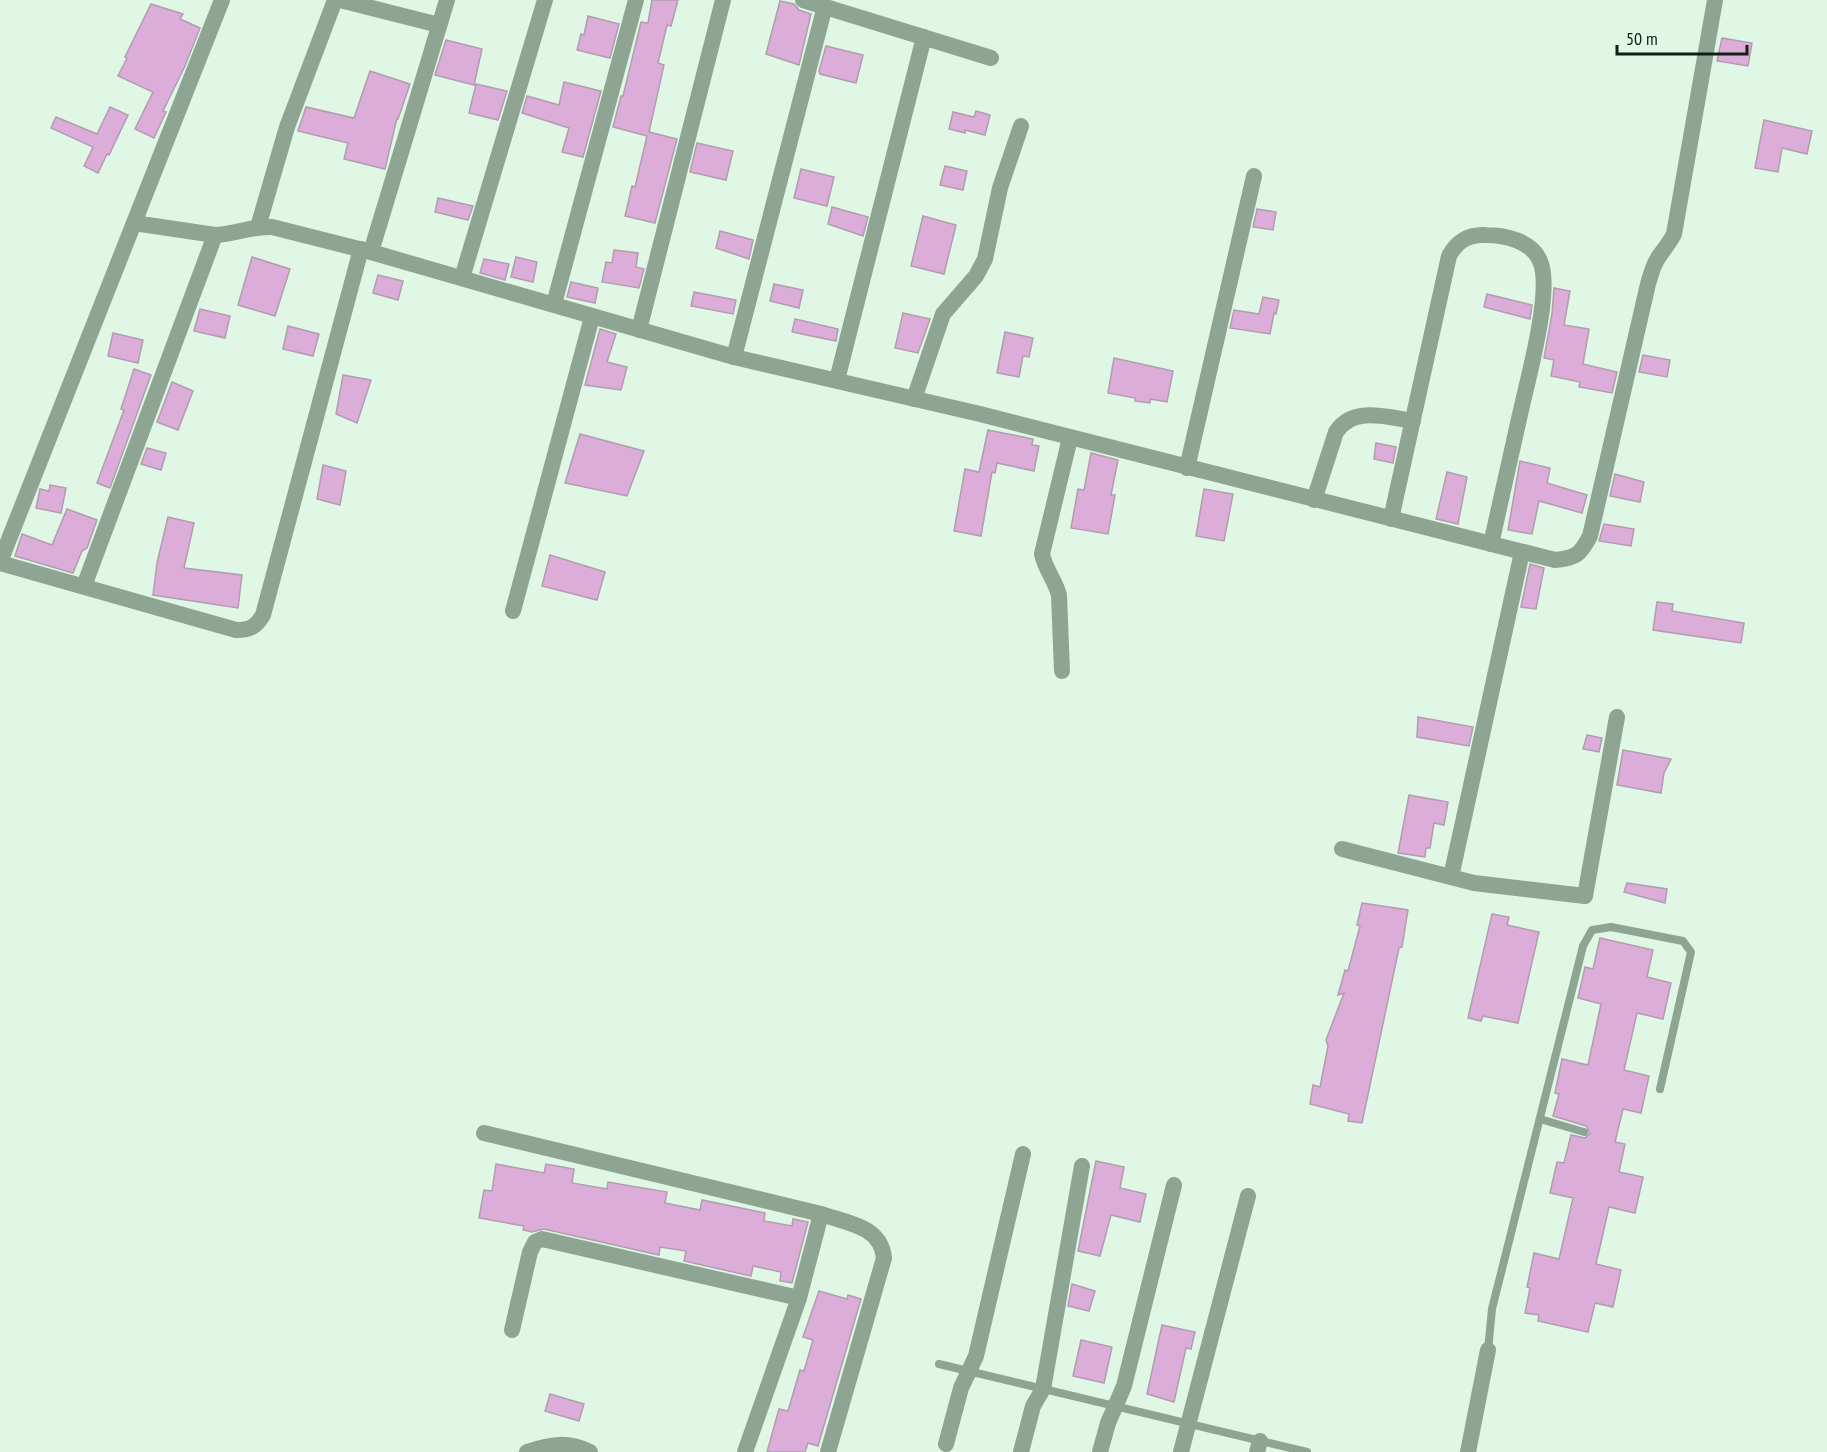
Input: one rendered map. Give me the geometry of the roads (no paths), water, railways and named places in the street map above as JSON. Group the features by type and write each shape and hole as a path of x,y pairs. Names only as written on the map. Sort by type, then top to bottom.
{"street":[{"path":"222,0 0,562 236,630 247,630 256,626 263,615 366,251 447,0"},
{"path":"258,227 287,127 335,0"},
{"path":"340,0 439,26"},
{"path":"462,278 545,0"},
{"path":"554,304 636,0"},
{"path":"639,330 723,0"},
{"path":"803,0 991,58"},
{"path":"134,223 215,236 258,227 272,227 462,278 734,357 914,399 1555,560 1578,554 1590,536 1648,284 1656,262 1670,244 1674,234 1715,0"},
{"path":"734,357 825,6"},
{"path":"837,380 924,37"},
{"path":"914,399 943,314 976,276 985,259 1000,188 1021,126"},
{"path":"1187,468 1254,176"},
{"path":"1391,519 1449,256 1462,239 1484,234 1502,236 1530,247 1536,253 1544,272 1538,330 1491,544"},
{"path":"84,586 215,236"},
{"path":"513,611 592,317"},
{"path":"1314,500 1336,432 1341,424 1358,415 1413,421"},
{"path":"1062,671 1059,595 1056,583 1044,563 1042,554 1070,438"},
{"path":"1451,877 1522,552"},
{"path":"1342,849 1474,883 1584,896 1617,717"},
{"path":"484,1133 821,1214 871,1232 878,1238 883,1248 884,1258 828,1452"},
{"path":"946,1444 961,1388 970,1371 980,1342 1023,1154"},
{"path":"1021,1452 1033,1406 1043,1389 1082,1167"},
{"path":"1100,1452 1108,1423 1124,1386 1174,1185"},
{"path":"1181,1452 1248,1196"},
{"path":"745,1452 799,1298 821,1214"},
{"path":"512,1330 530,1252 535,1242 542,1239 799,1298"},
{"path":"1468,1452 1488,1350"},
{"path":"527,1452 544,1446 560,1444 590,1452"}],"lane":[{"path":"1488,1350 1492,1309 1584,946 1592,930 1611,927 1683,941 1691,952 1660,1089"},
{"path":"1540,1119 1584,1132"},
{"path":"939,1364 1188,1424 1258,1446 1306,1452"}]}
